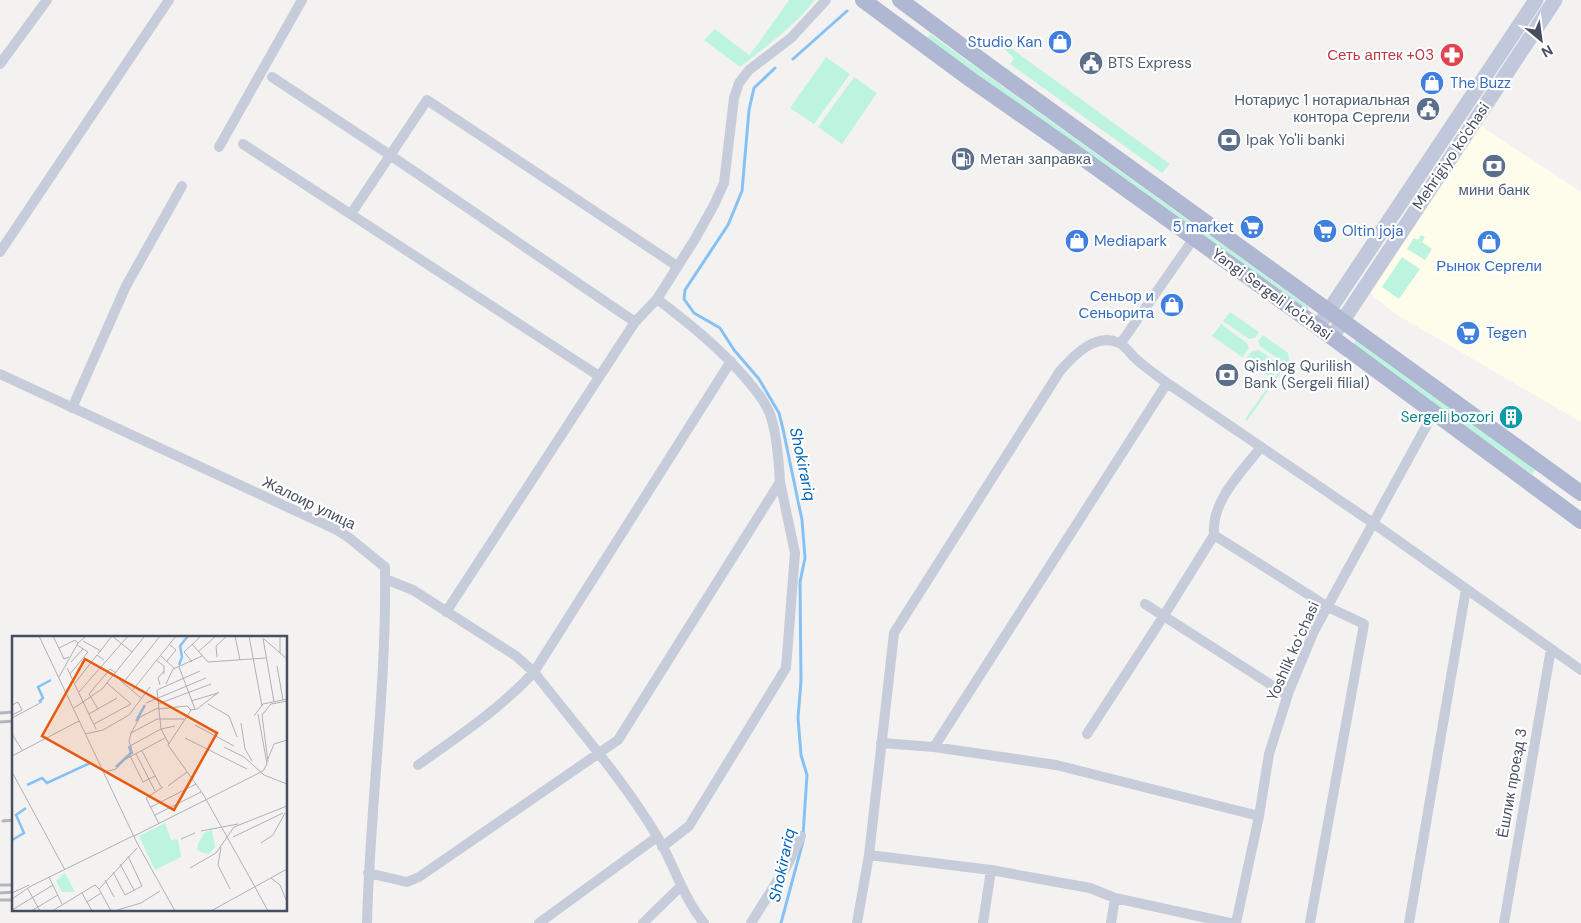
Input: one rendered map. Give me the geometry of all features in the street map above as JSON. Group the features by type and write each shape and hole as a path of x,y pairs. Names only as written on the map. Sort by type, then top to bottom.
{"main road":[{"name":"Yangi Sergeli ko'chasi","path":"863,0 970,79 1332,337 1581,520"},
{"name":"Yangi Sergeli ko'chasi","path":"900,0 1581,493"},
{"name":"Mehrigiyo ko'chasi","path":"1318,327 1536,0"},
{"name":"Mehrigiyo ko'chasi","path":"1332,337 1555,0"},
{"path":"910,35 922,16"},
{"path":"1547,496 1545,489 1547,483 1560,478"}],"street":[{"path":"0,64 47,0"},
{"path":"0,252 168,0"},
{"path":"219,147 302,0"},
{"path":"446,612 635,322 657,299 700,231 724,183 734,98 739,83 749,70 791,38 820,9 826,0"},
{"path":"272,78 390,155 635,322"},
{"path":"351,214 427,100 677,266"},
{"path":"244,144 600,376"},
{"path":"72,408 126,286 182,186"},
{"path":"1121,343 1194,238"},
{"path":"657,299 699,331 731,360 755,390 771,417 780,482 796,553 786,668 689,826 662,847"},
{"path":"857,923 869,854 894,633 1060,371 1074,355 1088,346 1099,342 1111,340 1121,343 1135,358 1166,383 1373,523 1581,670"},
{"path":"418,765 481,722 534,672 731,360"},
{"name":"Жалоир улица","path":"0,374 337,530 384,567 385,604 382,672 374,815 368,873 367,923"},
{"path":"934,747 1166,383"},
{"name":"Yoshlik koʻchasi","path":"1236,923 1270,754 1287,695 1314,631 1434,412"},
{"path":"1087,734 1214,535 1215,513 1221,499 1261,447"},
{"path":"368,873 407,882 419,877 618,740 780,482"},
{"path":"1214,535 1328,607 1364,624 1310,923"},
{"path":"385,579 413,590 516,656 534,672 634,802 657,837 681,886 704,923"},
{"path":"1409,923 1466,589"},
{"path":"1145,604 1287,695"},
{"name":"Ёшлик проезд 3","path":"1504,923 1551,649"},
{"path":"881,743 934,747 1056,765 1259,816"},
{"path":"751,923 788,864 801,836"},
{"path":"539,923 657,837"},
{"path":"869,854 991,870 1090,888 1116,898 1230,923"},
{"path":"983,923 991,870"},
{"path":"643,923 681,886"},
{"path":"1111,923 1116,898"}],"shaded area":[{"name":"Рынок Сергели","path":"1469,118 1581,192 1581,422 1394,313 1367,291"}],"green space":[{"path":"789,0 815,0 789,28 740,67 704,40 715,29 749,55"},
{"path":"930,34 1309,307 1306,311 927,38"},
{"path":"1004,43 1170,164 1162,173 1010,64 1014,58 1002,47"},
{"path":"826,57 850,74 814,124 790,108"},
{"path":"854,77 877,93 842,144 818,127"},
{"path":"1421,235 1425,237 1422,242 1432,249 1425,260 1407,249 1414,238 1418,240"},
{"path":"1402,257 1420,269 1399,299 1382,287"},
{"path":"1230,312 1259,332 1255,338 1249,339 1223,321"},
{"path":"1221,324 1247,343 1249,348 1242,357 1212,336"},
{"path":"1263,335 1288,353 1289,361 1247,421 1245,419 1284,363 1260,346 1258,341"},
{"path":"1356,340 1536,469 1532,474 1352,345"},
{"path":"1259,350 1280,365 1272,378 1245,360 1252,351"}],"waterway":[{"name":"Shokirariq","path":"793,59 847,11"},
{"name":"Shokirariq","path":"775,68 754,88 749,110 742,191 728,225 685,290 684,299 694,313 720,328 734,350 759,379 779,413 783,429 802,520 805,558 800,582 801,681 798,718 801,755 807,775 803,835"},
{"name":"Shokirariq","path":"781,923 803,841"}],"railway":[{"path":"0,713 12,712"},
{"path":"0,722 12,721"},
{"path":"3,821 12,820"},
{"path":"0,885 12,885"},
{"path":"0,893 12,892"},
{"path":"0,900 12,900"}],"place":[{"name":"Studio Kan","path":"1060,42"},
{"name":"Сеть аптек +03","path":"1452,55"},
{"name":"BTS Express","path":"1091,63"},
{"name":"The Buzz","path":"1432,83"},
{"name":"Нотариус 1 нотариальная контора Сергели","path":"1428,109"},
{"name":"Ipak Yo'li banki","path":"1229,140"},
{"name":"Метан заправка","path":"963,159"},
{"name":"мини банк","path":"1494,166"},
{"name":"5 market","path":"1252,227"},
{"name":"Oltin joja","path":"1325,231"},
{"name":"Mediapark","path":"1077,241"},
{"name":"Рынок Сергели","path":"1489,242"},
{"name":"Сеньор и Сеньорита","path":"1172,305"},
{"name":"Tegen","path":"1468,333"},
{"name":"Qishlog Qurilish Bank (Sergeli filial)","path":"1227,375"},
{"name":"Sergeli bozori","path":"1511,417"}]}
